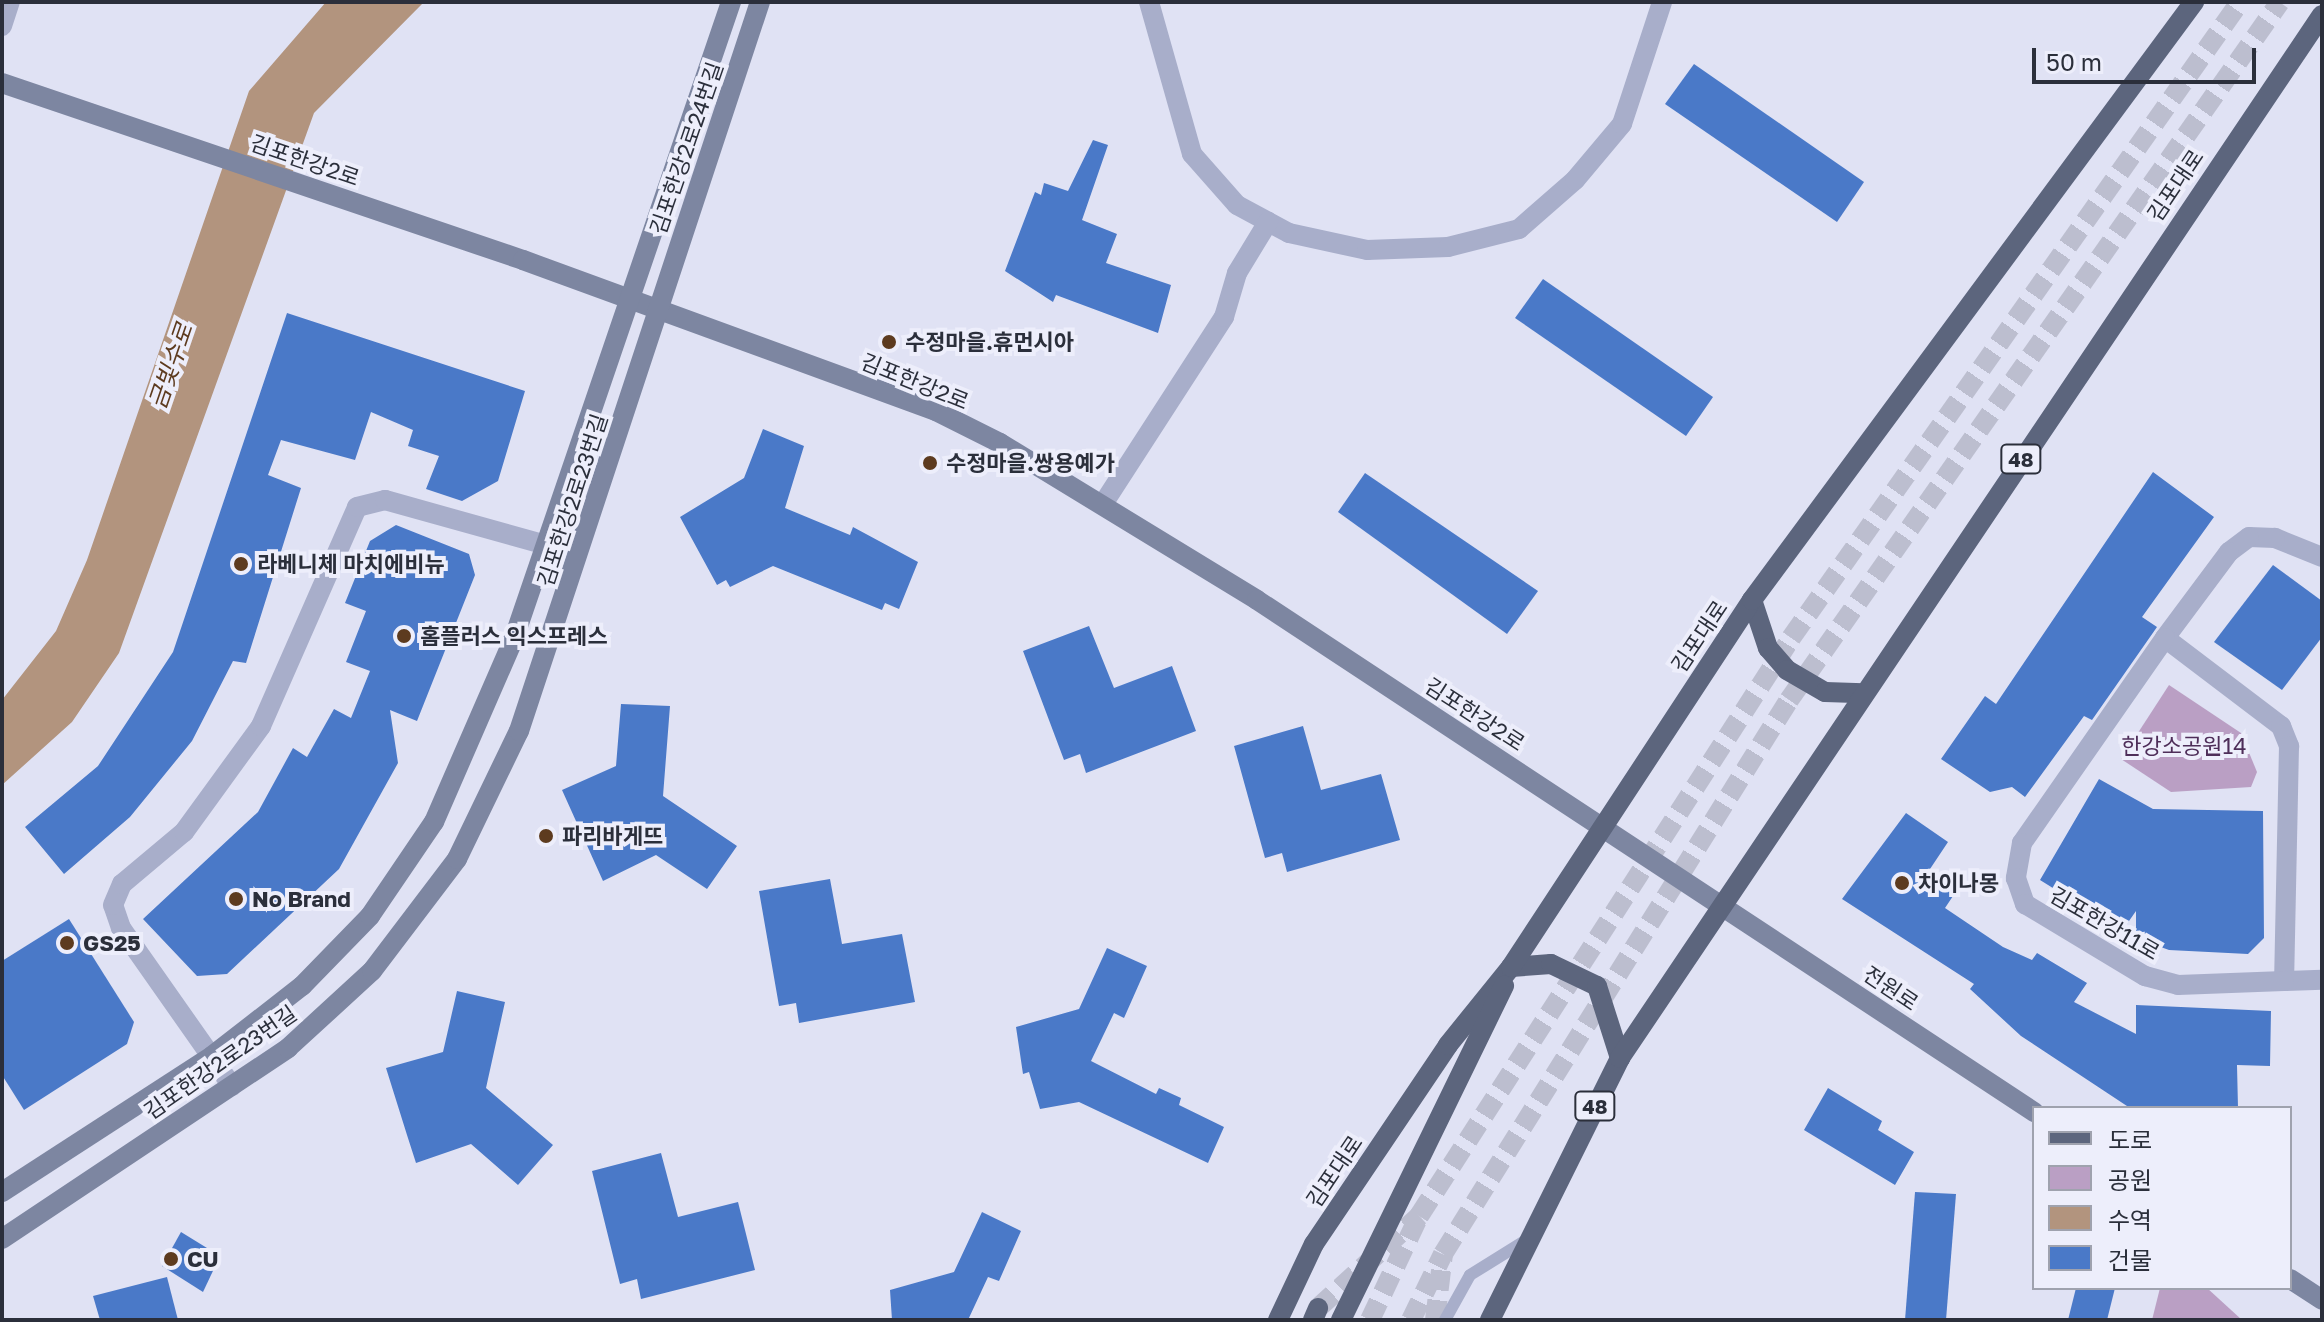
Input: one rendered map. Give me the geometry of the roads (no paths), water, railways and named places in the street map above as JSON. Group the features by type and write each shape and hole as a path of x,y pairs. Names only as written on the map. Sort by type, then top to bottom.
{"main road":[{"name":"김포대로","path":"1278,1320 1314,1244 1448,1045 1511,967 1600,824 1752,600 2194,2"},
{"name":"김포대로","path":"1490,1320 1620,1058 2322,15"},
{"path":"1752,600 1768,648 1787,670 1825,692 1863,693"},
{"path":"1341,1320 1511,967 1551,964 1597,986 1620,1058"}],"street":[{"path":"2,26 10,2"},
{"name":"김포한강2로24번길","path":"632,299 731,2"},
{"name":"김포한강2로24번길","path":"657,309 760,2"},
{"path":"1149,2 1192,154 1237,205 1268,222 1367,250 1448,247 1519,229 1575,180 1622,124 1662,2"},
{"name":"김포한강2로","path":"2,83 523,260 936,411 1103,504 1722,905"},
{"path":"1103,504 1224,317 1237,273 1268,222"},
{"name":"김포한강2로23번길","path":"2,1192 212,1056 338,951 434,822 490,705 632,299"},
{"name":"김포한강2로23번길","path":"2,1239 288,1048 372,971 431,898 485,809 519,731 657,309"},
{"path":"232,1086 121,928 113,905 122,884 184,832 261,726 348,518 369,500 385,500 546,545"},
{"name":"김포한강11로","path":"2322,557 2275,538 2249,537 2229,552 2022,843 2015,864 2025,904 2145,976 2178,985 2322,980"},
{"path":"2165,638 2268,715 2289,746 2284,981"},
{"name":"전원로","path":"1722,905 2032,1111"},
{"path":"2292,1280 2322,1300"}],"lane":[{"path":"1445,1320 1470,1275 1528,1239"}],"water":[{"name":"금빛수로","path":"326,2 424,2 314,113 119,653 72,722 2,785 2,700 56,631 87,560 249,91"}],"tunnel":[{"path":"1318,1308 1419,1216 1791,638 2240,2"},
{"path":"1435,1320 1443,1254 1789,700 2280,2"},
{"path":"1370,1320 1419,1216"},
{"path":"1411,1320 1443,1254"}],"place":[{"name":"수정마을.휴먼시아","path":"889,342"},
{"name":"수정마을.쌍용예가","path":"930,463"},
{"name":"라베니체 마치에비뉴","path":"241,564"},
{"name":"홈플러스 익스프레스","path":"404,636"},
{"name":"파리바게뜨","path":"546,836"},
{"name":"차이나몽","path":"1902,883"},
{"name":"No Brand","path":"236,899"},
{"name":"GS25","path":"67,943"},
{"name":"CU","path":"171,1259"}],"park label":[{"name":"한강소공원14","path":"2184,746"}]}
